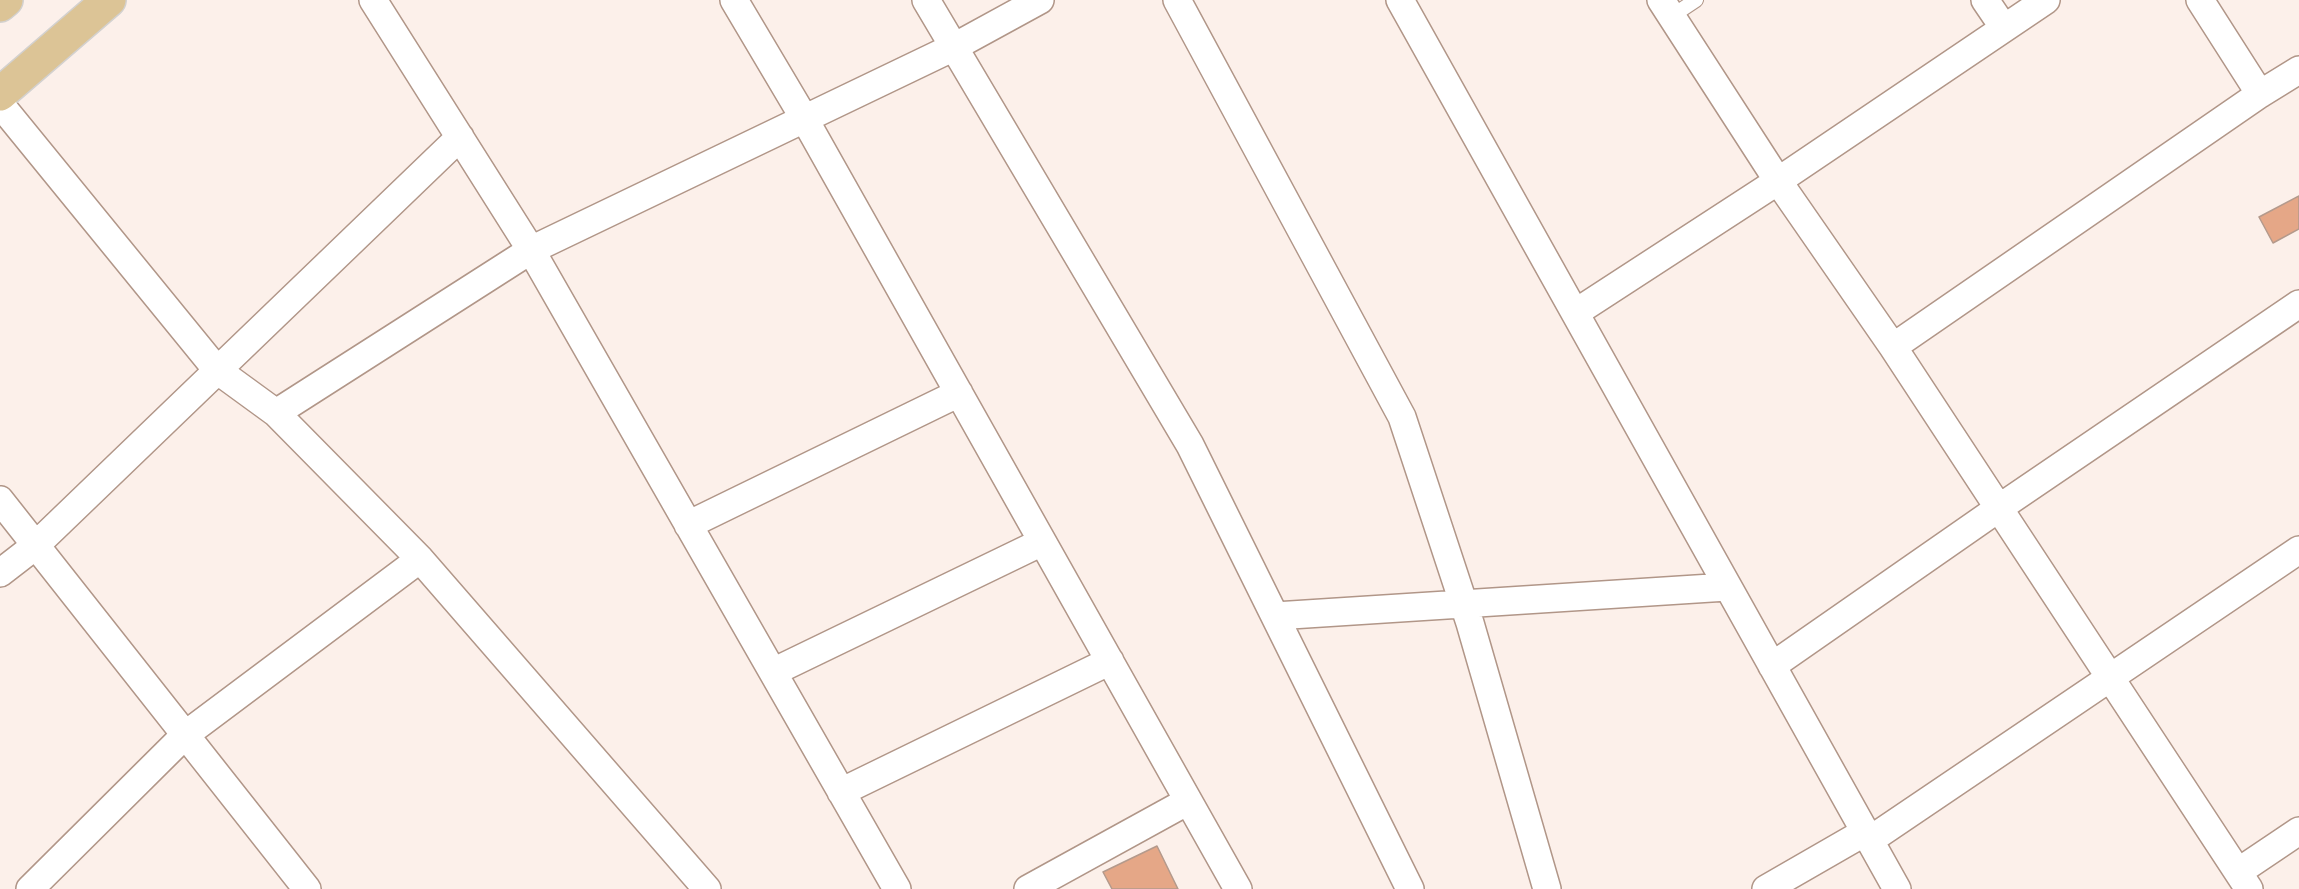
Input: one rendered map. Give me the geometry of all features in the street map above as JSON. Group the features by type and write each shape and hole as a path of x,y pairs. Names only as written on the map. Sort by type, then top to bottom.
{"main road":[{"path":"0,5 6,0"},
{"path":"0,94 109,0"}],"street":[{"path":"373,0 531,250 897,889"},
{"path":"734,0 804,118 1238,889"},
{"path":"926,0 1190,445 1410,889"},
{"path":"276,413 531,250 954,47 1041,0"},
{"path":"1177,0 1402,417 1464,604 1547,889"},
{"path":"1400,0 1897,889"},
{"path":"1985,0 2004,28"},
{"path":"1575,313 1778,181 2046,0"},
{"path":"2200,0 2259,94"},
{"path":"1666,8 1778,181 1893,347 2243,881 2299,831"},
{"path":"1893,347 2259,94 2299,70"},
{"path":"0,104 217,370 276,413 420,560 707,889"},
{"path":"0,573 35,546 459,137"},
{"path":"1772,666 2299,304"},
{"path":"688,525 959,393"},
{"path":"0,500 307,889"},
{"path":"773,672 1042,542"},
{"path":"1766,889 1868,836 2110,678 2299,550"},
{"path":"30,889 185,735 420,560"},
{"path":"1275,616 1727,587"},
{"path":"842,792 1110,662"},
{"path":"1028,889 1188,801"}],"lane":[{"path":"1666,8 1696,0"}],"building":[{"path":"2299,196 2299,229 2273,243 2259,217"},
{"path":"1157,846 1178,889 1112,889 1103,872"}]}
